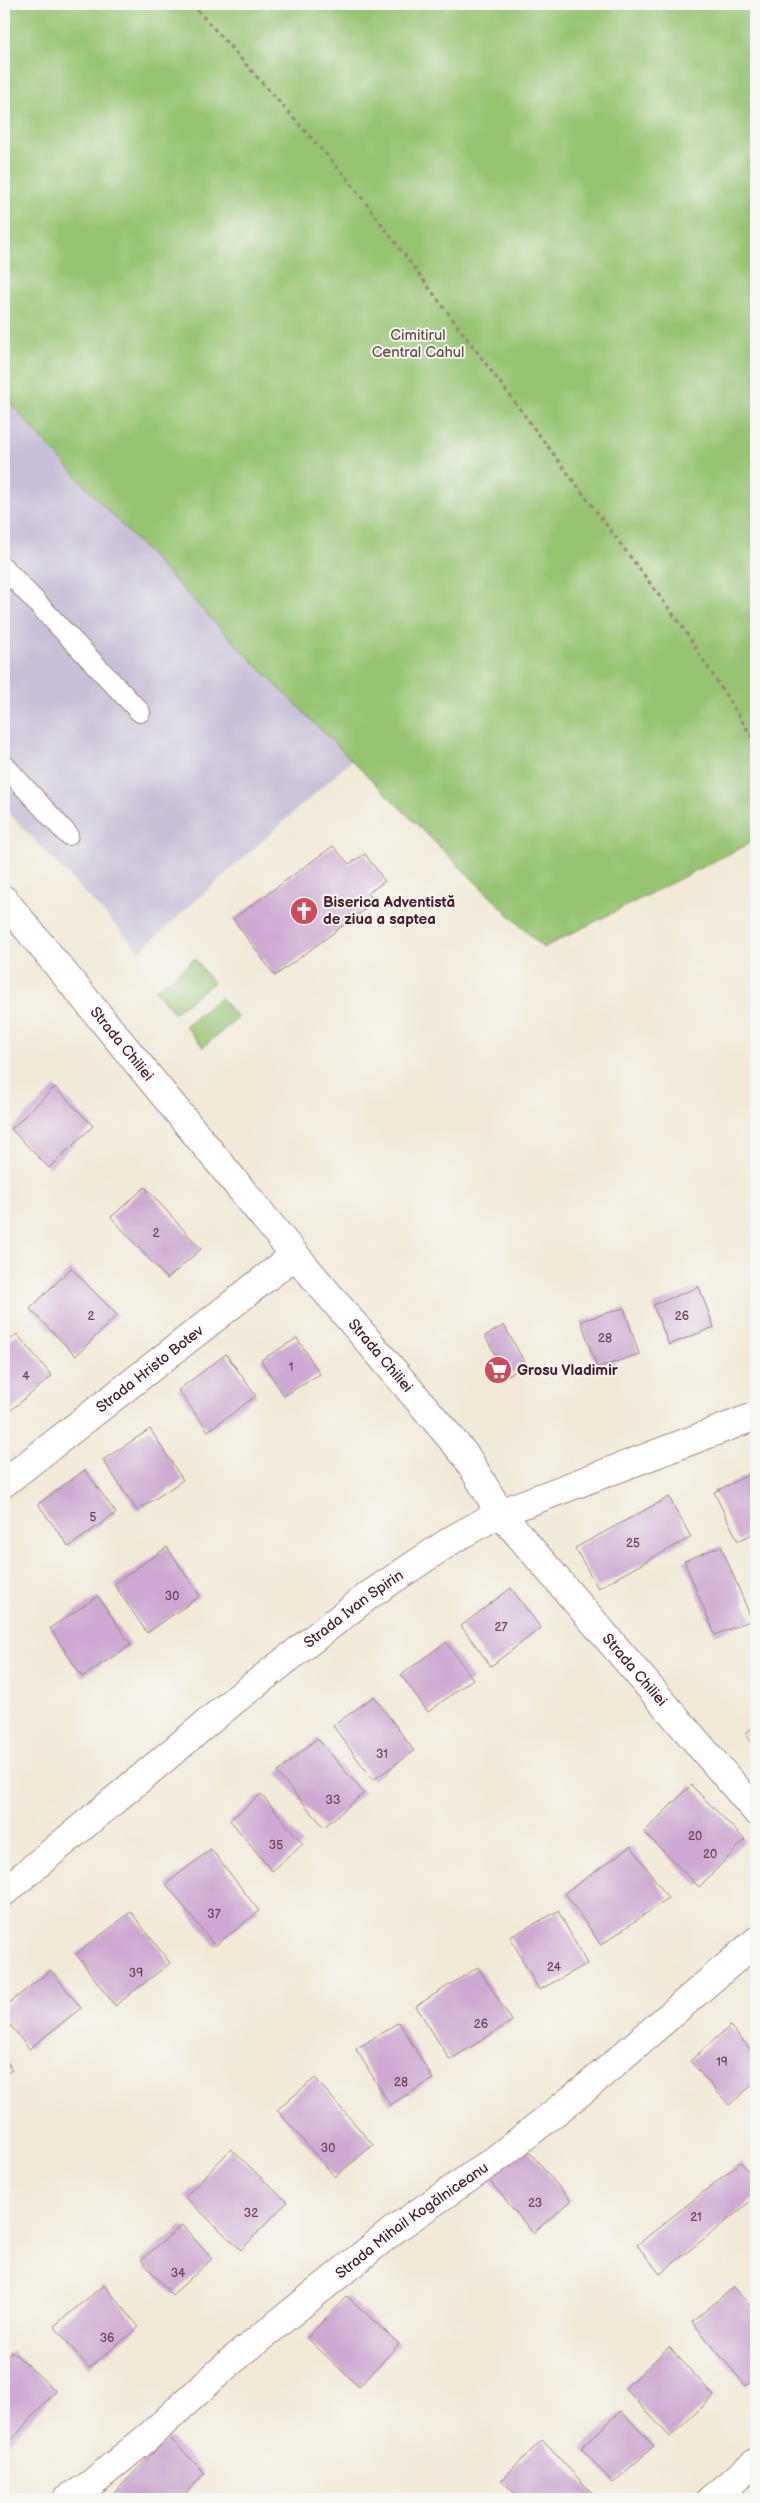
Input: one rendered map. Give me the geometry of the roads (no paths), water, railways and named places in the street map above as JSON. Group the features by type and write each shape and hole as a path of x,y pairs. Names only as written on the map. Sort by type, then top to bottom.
{"street":[{"name":"Strada Chiliei","path":"5,904 295,1255 466,1456 500,1514 756,1811"},
{"name":"Strada Hristo Botev","path":"4,1483 295,1255"},
{"name":"Strada Ivan Spirin","path":"4,1892 231,1704 368,1596 455,1538 500,1514 756,1416"},
{"name":"Strada Mihail Kogălniceanu","path":"67,2499 87,2487 148,2437 229,2363 388,2235 496,2159 587,2088 756,1941"},
{"path":"711,2499 756,2462"}],"lane":[{"path":"4,568 140,712"},
{"path":"4,765 68,835"}],"place":[{"name":"Biserica Adventistă de ziua a saptea","path":"304,911"},
{"name":"Grosu Vladimir","path":"498,1370"}],"park label":[{"name":"Cimitirul Central Cahul","path":"418,344"}]}
